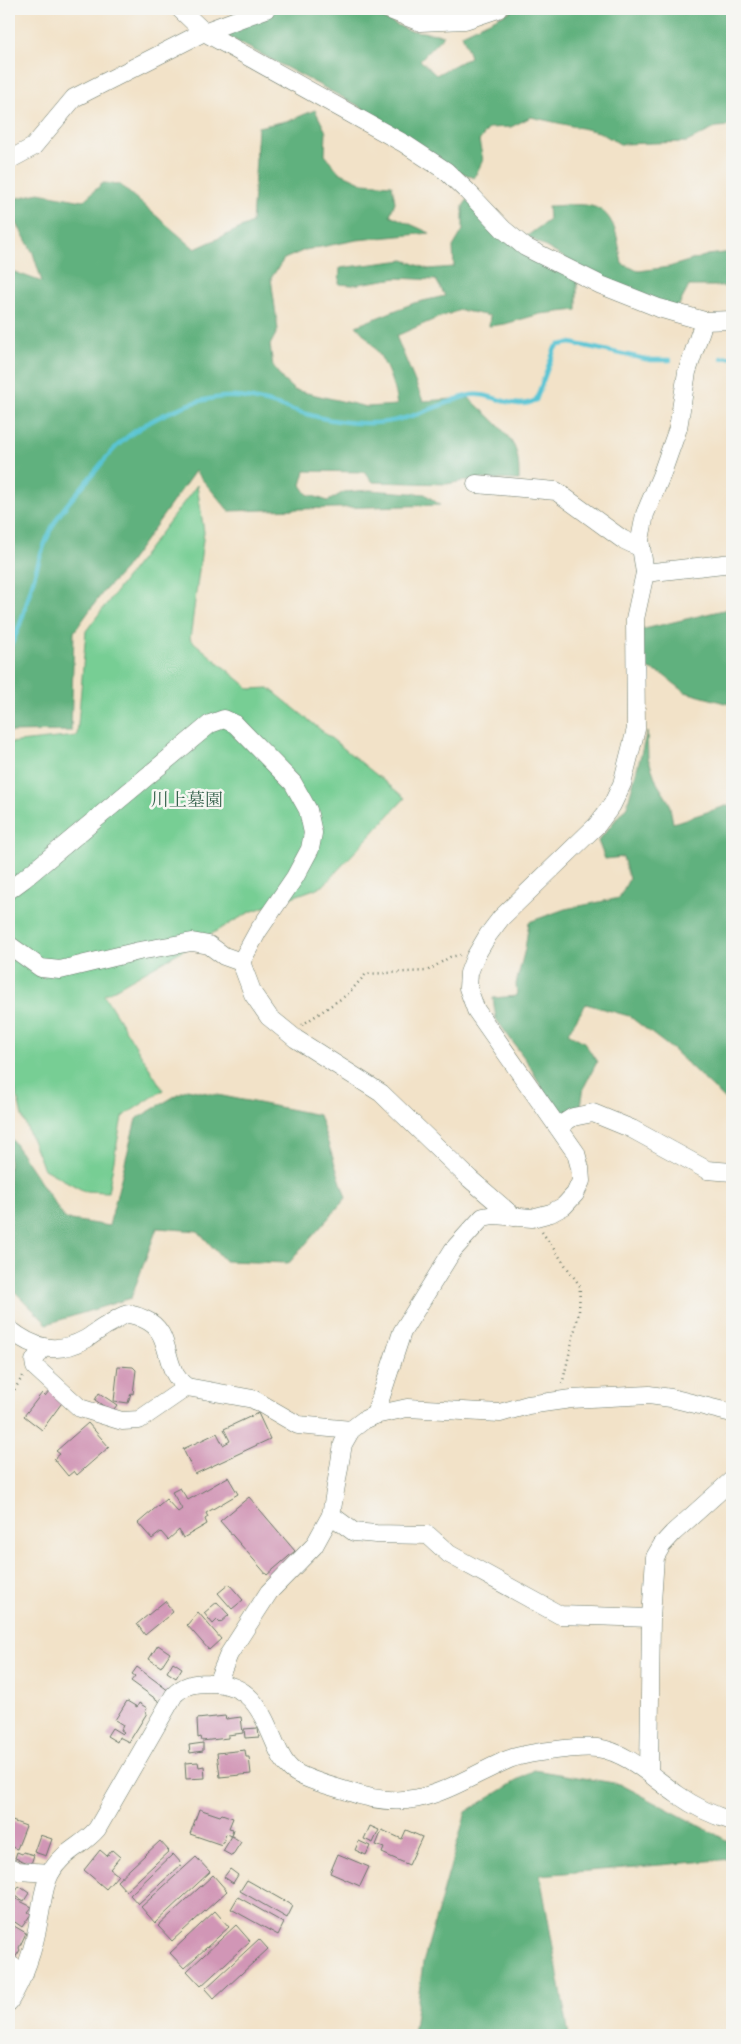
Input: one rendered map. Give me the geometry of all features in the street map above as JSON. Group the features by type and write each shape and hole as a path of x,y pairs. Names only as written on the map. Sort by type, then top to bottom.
{"street":[{"path":"180,9 204,32 405,144 446,171 468,191 502,229 525,247 600,285 659,308 704,321 732,320"},
{"path":"9,160 33,147 74,98 204,32 266,9"},
{"path":"387,9 420,22 465,20 498,9"},
{"path":"375,1415 402,1332 453,1250 483,1217 494,1215 532,1218 551,1213 564,1206 575,1194 581,1181 576,1153 559,1126 476,1010 468,988 469,973 478,952 501,918 582,840 607,812 618,794 636,729 635,619 645,574 640,540 645,514 678,428 687,372 704,321"},
{"path":"476,484 556,491 622,540 641,548"},
{"path":"645,574 732,563"},
{"path":"9,890 24,880 210,724 224,719 235,724 293,782 308,810 313,833 310,849 295,877 258,931 241,962"},
{"path":"9,945 40,968 60,970 139,951 192,942 209,944 224,956 241,962 258,1002 270,1017 288,1033 381,1093 470,1179 514,1217"},
{"path":"559,1126 573,1117 593,1113 632,1128 707,1170 732,1172"},
{"path":"38,1354 72,1345 87,1338 120,1317 129,1314 144,1319 156,1326 163,1335 172,1370 178,1381 187,1387 253,1399 298,1425 351,1430"},
{"path":"9,1329 38,1354"},
{"path":"38,1354 35,1367 80,1408 94,1414 122,1421 139,1420 187,1387"},
{"path":"217,1683 229,1654 269,1592 314,1546 331,1515 343,1444 351,1430 364,1420 375,1415 407,1408 500,1413 528,1405 558,1401 649,1395 670,1398 732,1413"},
{"path":"649,1773 651,1618 654,1565 658,1551 673,1533 732,1480"},
{"path":"331,1515 354,1532 428,1535 449,1554 560,1615 651,1618"},
{"path":"9,2002 24,1974 35,1944 46,1884 50,1873 68,1851 92,1836 174,1695 181,1688 196,1683 230,1685 250,1697 260,1709 281,1758 291,1770 359,1795 379,1800 405,1801 429,1797 456,1786 509,1759 578,1748 596,1748 622,1756 703,1810 732,1820"},
{"path":"9,1867 18,1871 50,1873"},
{"path":"9,1964 24,1974"}],"path":[{"path":"288,1033 327,1010 348,994 366,974 427,971 450,957 478,952"},
{"path":"532,1218 580,1286 579,1312 558,1401"},
{"path":"9,1398 28,1366 38,1354"}],"green space":[{"path":"351,9 369,12 408,30 444,35 420,60 436,75 470,57 462,34 515,9 732,9 732,126 717,127 687,142 620,144 599,132 531,117 511,127 489,128 479,141 483,160 474,178 456,170 357,105 223,34 268,11"},
{"path":"315,110 326,132 325,155 339,172 363,183 392,185 395,202 390,215 430,233 357,240 305,250 284,259 271,278 278,330 270,345 273,366 283,380 294,390 367,407 397,405 392,382 384,362 372,344 356,326 414,303 445,296 436,280 397,278 352,285 339,284 340,268 404,260 428,269 454,267 453,247 463,230 463,206 470,196 577,280 577,310 540,314 505,324 489,326 490,316 460,310 396,336 423,401 469,398 505,433 514,446 519,467 519,480 475,479 447,484 373,482 365,472 305,471 301,485 307,494 328,501 344,492 370,490 425,494 440,505 229,511 195,471 124,570 103,592 74,632 71,731 9,732 9,270 42,282 33,253 9,209 9,200 39,193 83,201 103,183 119,184 195,249 252,223 258,127 291,120"},
{"path":"581,205 600,209 611,221 615,229 622,264 639,271 669,267 708,255 732,252 732,290 722,286 689,286 677,309 623,292 527,236 549,220 548,206"},
{"name":"川上墓園","path":"197,485 204,532 190,639 250,689 269,688 405,798 323,886 250,912 104,995 163,1090 122,1117 108,1192 84,1191 44,1169 22,1116 9,1064 9,964 18,951 9,943 9,743 77,736 86,631"},
{"path":"732,608 732,705 685,692 662,674 634,663 636,631"},
{"path":"647,732 648,758 657,783 669,802 673,823 732,804 732,1106 672,1049 629,1016 586,1004 568,1033 584,1042 597,1062 584,1087 580,1112 558,1116 528,1063 496,1019 493,998 517,996 516,984 525,949 529,922 565,909 619,898 629,879 623,857 605,859 598,841 627,806"},
{"path":"187,1089 319,1115 346,1198 289,1263 225,1261 198,1231 157,1228 131,1298 47,1324 9,1286 9,1135 65,1219 109,1226 136,1119"},
{"path":"534,1770 620,1784 732,1843 732,1859 540,1875 569,2035 413,2035 423,1963 466,1812"}],"building":[{"path":"118,1366 133,1367 136,1370 133,1394 131,1393 128,1403 114,1401"},
{"path":"50,1390 64,1400 42,1430 24,1416 42,1393 45,1396"},
{"path":"99,1393 117,1405 112,1412 95,1400"},
{"path":"258,1413 270,1439 195,1474 183,1449 217,1433 223,1445 230,1441 224,1429"},
{"path":"88,1423 109,1447 77,1475 74,1471 68,1476 54,1459 60,1454 56,1451"},
{"path":"228,1477 238,1494 206,1513 208,1517 205,1519 207,1524 183,1538 179,1530 168,1540 161,1532 152,1539 138,1523 166,1499 178,1512 182,1509 172,1492 180,1488 188,1500"},
{"path":"249,1497 295,1551 267,1575 220,1521"},
{"path":"229,1584 243,1600 232,1609 218,1593"},
{"path":"165,1601 173,1612 145,1635 137,1624"},
{"path":"217,1602 229,1615 220,1623 217,1620 213,1624 204,1613"},
{"path":"198,1612 221,1639 209,1650 187,1625"},
{"path":"158,1645 170,1653 161,1667 149,1659"},
{"path":"173,1662 182,1668 176,1678 167,1672"},
{"path":"137,1667 169,1691 160,1702 131,1681 135,1676 132,1674"},
{"path":"127,1701 137,1707 139,1703 147,1708 145,1712 147,1713 129,1742 119,1737 117,1742 107,1736 112,1728 122,1734 124,1732 121,1730 123,1725 115,1720"},
{"path":"225,1716 226,1719 241,1717 243,1733 228,1735 228,1738 202,1741 201,1737 198,1738 197,1719"},
{"path":"258,1728 259,1737 245,1738 244,1729"},
{"path":"203,1743 203,1751 190,1753 189,1745"},
{"path":"245,1750 246,1757 249,1757 251,1774 220,1777 217,1753"},
{"path":"198,1762 199,1767 204,1766 205,1778 186,1779 185,1763"},
{"path":"199,1809 233,1818 229,1828 233,1829 231,1836 226,1834 222,1845 190,1834"},
{"path":"12,1821 26,1826 17,1849 9,1846 9,1823 11,1824"},
{"path":"370,1826 379,1830 373,1843 364,1839"},
{"path":"382,1830 402,1839 406,1830 422,1837 409,1865 382,1853 384,1848 376,1845"},
{"path":"40,1835 52,1839 46,1856 34,1852"},
{"path":"232,1836 241,1842 232,1856 223,1851"},
{"path":"160,1841 169,1851 126,1891 117,1881"},
{"path":"359,1841 370,1846 366,1855 355,1850"},
{"path":"100,1850 107,1856 112,1850 120,1857 110,1869 118,1875 106,1889 84,1870"},
{"path":"17,1852 34,1855 31,1864 15,1858"},
{"path":"173,1854 182,1864 138,1904 130,1895"},
{"path":"338,1854 369,1867 360,1886 330,1873"},
{"path":"196,1857 210,1872 155,1923 141,1907"},
{"path":"230,1869 238,1875 233,1883 224,1877"},
{"path":"213,1875 227,1891 172,1941 158,1926"},
{"path":"247,1880 293,1906 287,1918 240,1891"},
{"path":"19,1886 29,1893 24,1901 14,1895"},
{"path":"12,1897 32,1907 28,1912 31,1914 22,1927 9,1918 9,1902"},
{"path":"238,1897 284,1923 278,1935 231,1909"},
{"path":"215,1911 229,1927 184,1968 170,1953"},
{"path":"9,1923 26,1933 15,1958 9,1954"},
{"path":"236,1925 250,1941 201,1986 187,1971"},
{"path":"259,1939 268,1949 214,1999 205,1989"}],"waterway":[{"path":"9,649 22,618 41,553 62,511 105,459 128,436 157,418 189,404 222,397 249,398 332,420 363,423 385,422 409,417 467,396 484,396 519,404 536,400 555,348 559,345 571,343 650,360 670,360"},
{"path":"722,358 732,357"}]}
